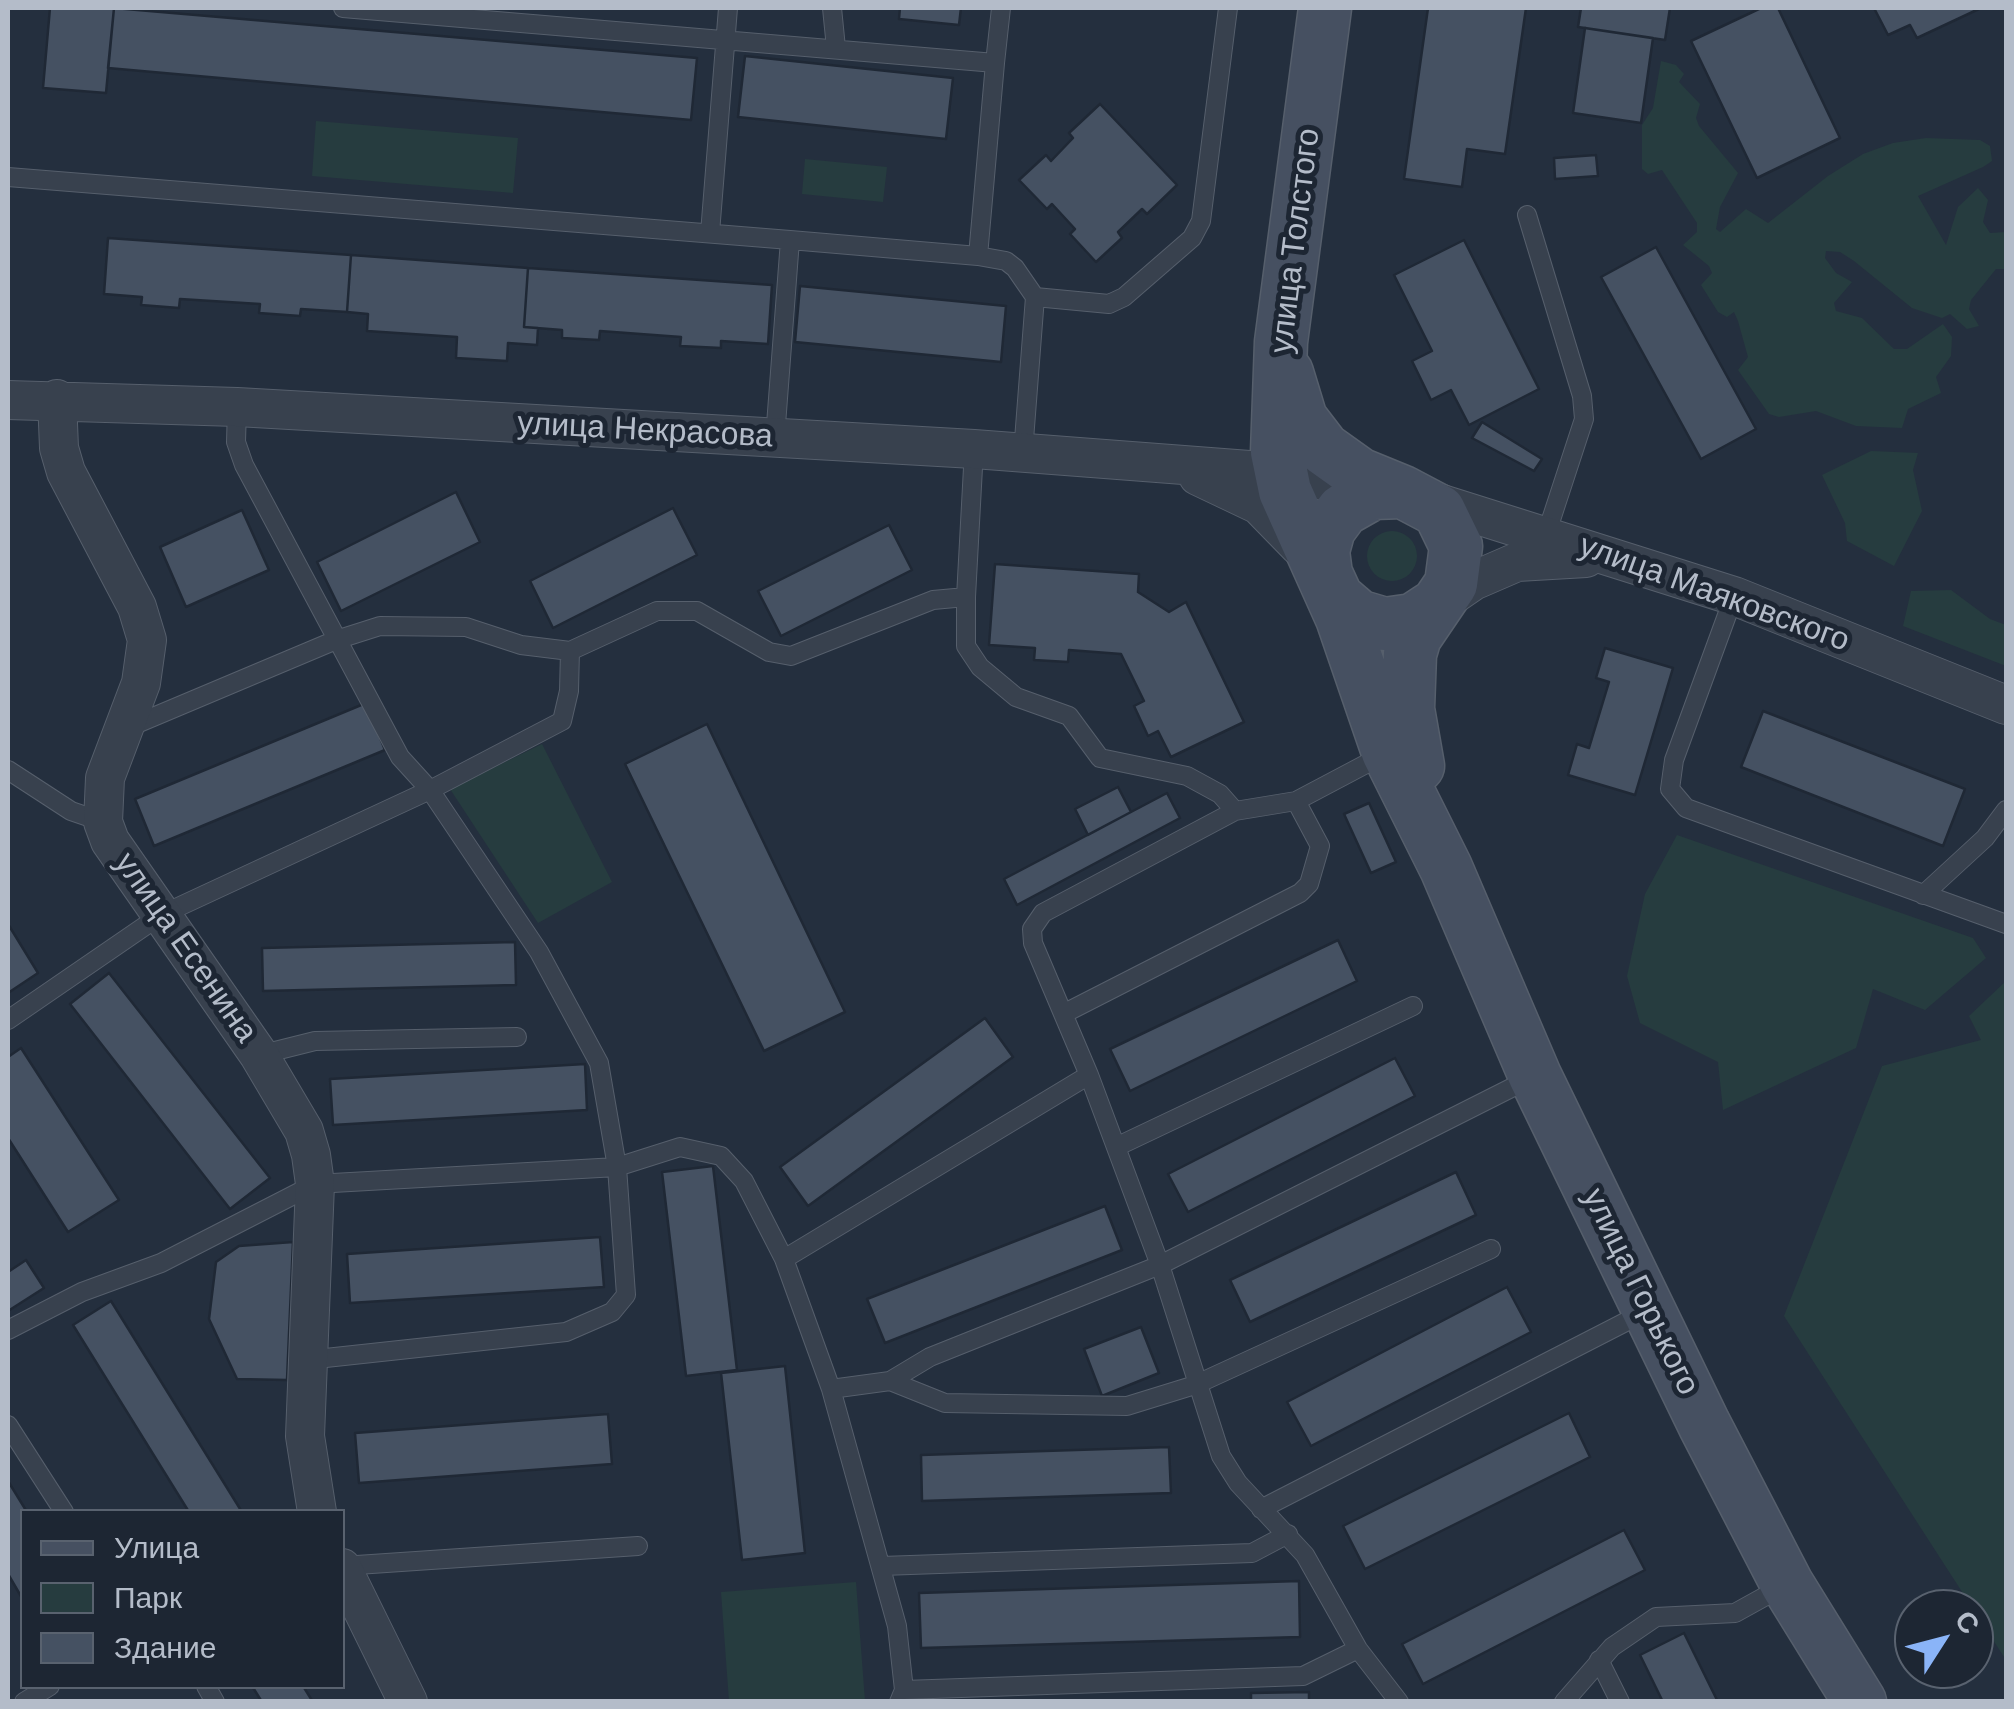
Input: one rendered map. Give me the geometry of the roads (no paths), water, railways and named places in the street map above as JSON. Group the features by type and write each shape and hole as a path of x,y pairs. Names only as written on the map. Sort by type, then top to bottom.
{"street":[{"name":"улица Толстого","path":"1325,8 1281,342 1276,430 1292,508 1329,586"},
{"path":"1281,342 1289,386 1309,433 1340,462 1438,511 1456,546 1455,572 1436,606"},
{"name":"улица Некрасова","path":"8,400 237,407 974,449 1282,474"},
{"name":"улица Есенина","path":"58,400 60,448 66,472 137,607 147,640 141,683 105,778 104,822 110,841 259,1055 304,1131 315,1184 305,1436 317,1509"},
{"path":"1173,465 1259,506 1358,616 1384,624 1412,620 1489,572 1516,562 1570,557 1634,562"},
{"name":"улица Маяковского","path":"1282,474 1402,493 1634,562 1734,596 2006,705"},
{"path":"1329,586 1324,551 1336,518 1362,496 1402,493"},
{"name":"улица Горького","path":"1329,586 1388,752 1446,868 1534,1076 1787,1584 1860,1702"},
{"name":"улица Горького","path":"1436,606 1415,637 1406,686 1421,783 1446,868"},
{"path":"345,1573 408,1702"}],"lane":[{"path":"343,8 546,16 726,38 995,63"},
{"path":"710,233 728,8"},
{"path":"832,8 836,48"},
{"path":"978,256 1000,8"},
{"path":"1036,298 1108,304 1124,297 1192,238 1202,220 1228,8"},
{"path":"8,177 710,233 1006,261 1036,298 1023,454"},
{"path":"1527,215 1582,396 1584,418 1546,535"},
{"path":"775,438 790,240"},
{"path":"237,407 236,442 244,465 400,756 430,790 540,952 582,1026 606,1090 626,1294 612,1312 566,1332 307,1360"},
{"path":"974,449 966,646 980,667 1016,698 1069,716 1100,758 1206,784 1235,812"},
{"path":"1734,596 1674,760 1670,789 1686,808 2006,924"},
{"path":"122,730 336,640 380,626 428,623 466,627 522,645 570,650 658,611 697,610 769,652 791,656 932,600 966,598"},
{"path":"8,1020 162,914 430,790 562,721 569,691 570,650"},
{"path":"1388,752 1296,801 1235,812 1035,920 1033,943 1090,1076 1160,1265 1194,1385 1221,1456 1261,1509 1306,1555 1358,1649 1399,1702"},
{"path":"8,770 71,811 104,822"},
{"path":"1063,1014 1300,893 1314,871 1320,846 1296,801"},
{"path":"1923,894 1985,838 2006,810"},
{"path":"1116,1147 1412,1006"},
{"path":"259,1055 315,1041 517,1037"},
{"path":"784,1259 1090,1076"},
{"path":"831,1389 890,1380 930,1357 1160,1265 1534,1076"},
{"path":"8,1330 82,1292 161,1263 315,1184 616,1167 680,1148 721,1156 744,1181 784,1259 831,1389 897,1626 907,1698 1303,1676 1358,1649"},
{"path":"890,1380 945,1403 1126,1406 1194,1385 1491,1248"},
{"path":"1261,1509 1649,1310"},
{"path":"8,1425 62,1509"},
{"path":"882,1566 1252,1553 1288,1534"},
{"path":"345,1567 638,1546"},
{"path":"1564,1702 1599,1660 1632,1631 1656,1618 1735,1612 1787,1584"},
{"path":"1599,1660 1620,1702"},
{"path":"1178,1682 1179,1702"}]}
